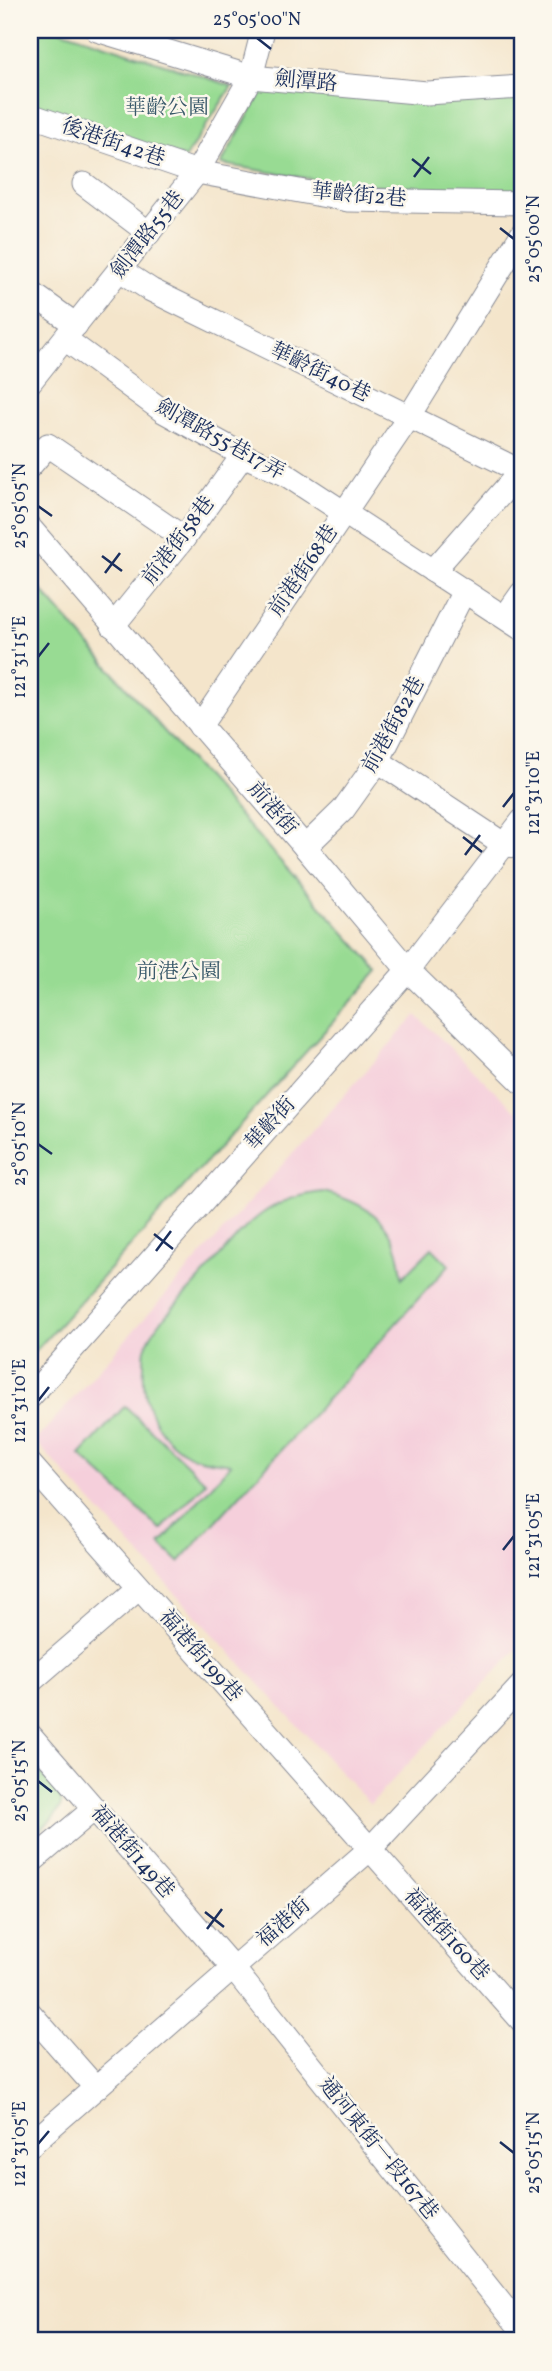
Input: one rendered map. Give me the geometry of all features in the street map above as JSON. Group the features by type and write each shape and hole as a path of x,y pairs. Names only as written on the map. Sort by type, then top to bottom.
{"street":[{"name":"劍潭路","path":"97,30 251,77 427,93 522,87"},
{"name":"劍潭路55巷","path":"30,382 197,172 251,77 263,30"},
{"name":"後港街42巷","path":"30,115 197,172"},
{"name":"華齡街2巷","path":"197,172 348,200 522,203"},
{"path":"84,184 149,233"},
{"name":"前港街68巷","path":"200,726 409,416 522,234"},
{"name":"華齡街40巷","path":"120,270 151,290 519,467"},
{"name":"劍潭路55巷17弄","path":"30,292 71,332 163,411 243,455 285,474 514,623"},
{"path":"30,466 48,445 184,538"},
{"name":"前港街58巷","path":"113,626 184,538 243,455"},
{"path":"433,571 519,467"},
{"name":"前港街","path":"30,528 408,970 522,1082"},
{"name":"前港街82巷","path":"305,847 343,810 378,761 464,591"},
{"path":"514,623 522,593"},
{"path":"378,761 514,846"},
{"name":"華齡街","path":"30,1397 408,970 514,846 522,821"},
{"name":"福港街199巷","path":"30,1464 370,1849"},
{"path":"30,1682 139,1588"},
{"name":"福港街","path":"30,2145 370,1849 522,1685"},
{"name":"福港街149巷","path":"30,1735 233,1968"},
{"path":"30,1863 94,1808"},
{"name":"福港街160巷","path":"370,1849 522,2021"},
{"name":"通河東街一段167巷","path":"233,1968 522,2330"},
{"path":"30,2013 96,2088"}],"shaded area":[{"path":"416,1015 522,1117 522,1644 370,1804 35,1441"}],"green space":[{"name":"華齡公園","path":"30,30 60,30 232,86 185,158 30,105"},
{"name":"華齡公園","path":"263,89 423,102 522,99 522,195 329,182 221,164"},
{"name":"前港公園","path":"30,577 379,971 30,1357"},
{"path":"324,1192 356,1204 380,1220 395,1244 402,1278 432,1248 449,1265 179,1562 160,1544 231,1464 194,1457 181,1450 161,1431 145,1394 145,1349 162,1320 254,1220 283,1202"},
{"path":"125,1406 206,1482 161,1530 80,1455"},
{"path":"30,1761 52,1785 61,1801 55,1816 30,1839"}]}
